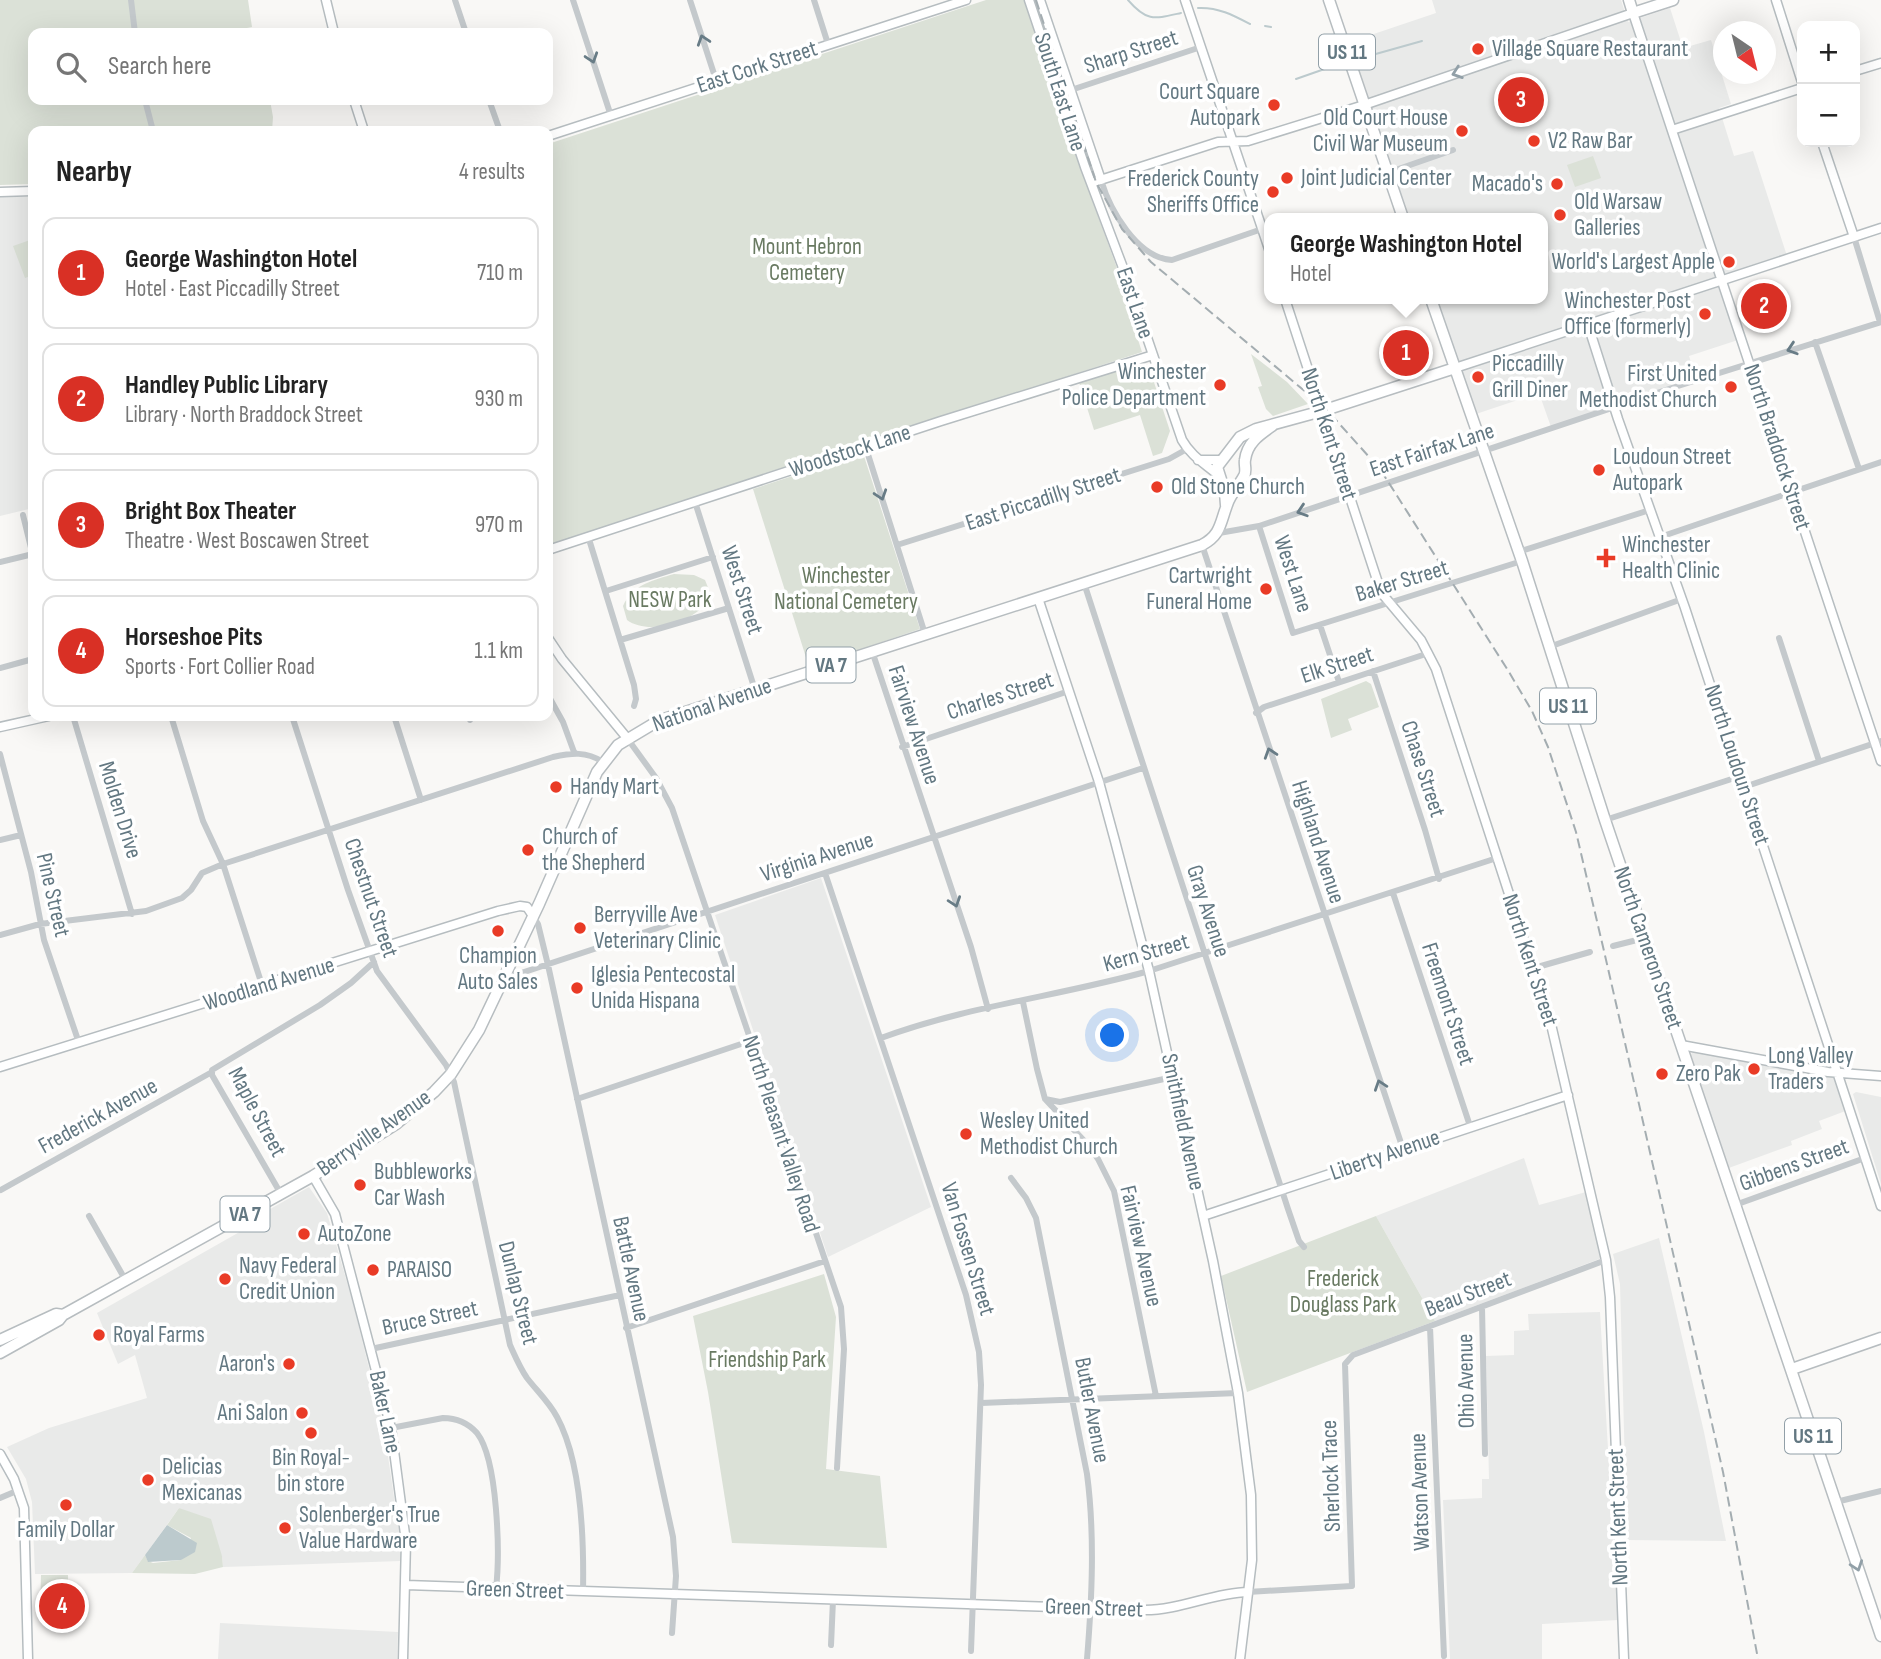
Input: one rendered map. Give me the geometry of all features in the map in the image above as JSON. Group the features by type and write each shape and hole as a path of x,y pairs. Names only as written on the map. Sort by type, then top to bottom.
{"main road":[{"name":"US 11","path":"1329,0 1401,213"},
{"path":"1629,0 1633,13 1673,0"},
{"name":"North Cameron Street","path":"1433,304 1881,1636"},
{"path":"1226,506 1217,467 1247,432 1455,368"},
{"path":"1219,533 1226,506 1244,476 1244,464 1250,446 1272,426"},
{"path":"1223,458 1235,456 1244,464"},
{"name":"East Lane","path":"1219,477 1230,484 1239,482"},
{"name":"VA 7","path":"1202,545 1219,533"},
{"name":"National Avenue","path":"603,762 627,738 658,721 1202,545"},
{"name":"Berryville Avenue","path":"0,1353 313,1176 410,1114 451,1074 479,1030 603,762"},
{"name":"Berryville Avenue","path":"0,1340 56,1314 63,1315"},
{"path":"1792,1369 1881,1338"}],"street":[{"path":"131,0 134,28"},
{"path":"326,0 333,28"},
{"path":"455,0 464,28"},
{"path":"573,0 611,116"},
{"path":"690,0 716,80"},
{"path":"814,0 828,44"},
{"name":"East Cork Street","path":"553,134 966,0"},
{"name":"South East Lane","path":"1029,0 1091,183"},
{"name":"South East Lane","path":"1040,0 1101,180"},
{"path":"1185,0 1264,236"},
{"path":"1776,0 1797,66"},
{"path":"1091,183 1218,142 1248,141 1364,105 1633,13"},
{"name":"North Braddock Street","path":"1633,13 1791,492 1878,742 1881,761"},
{"name":"Sharp Street","path":"1071,90 1201,47"},
{"path":"1860,69 1881,63"},
{"path":"1672,130 1797,90"},
{"path":"146,105 152,126"},
{"path":"356,105 362,126"},
{"path":"491,105 497,126"},
{"path":"1824,147 1881,322"},
{"path":"1387,173 1453,150"},
{"path":"1101,180 1111,204 1135,239 1148,252 1163,260 1172,260 1262,229"},
{"name":"East Lane","path":"1091,183 1187,449 1219,477"},
{"path":"0,192 28,191"},
{"path":"1455,368 1881,228"},
{"name":"North Kent Street","path":"1287,304 1379,586 1429,653 1556,1042 1606,1260 1610,1297 1623,1659"},
{"name":"East Fairfax Lane","path":"1219,533 1259,526 1749,363 1881,322"},
{"name":"North Loudoun Street","path":"1588,325 1741,776 1881,1206"},
{"path":"1815,342 1858,469"},
{"name":"Woodstock Lane","path":"553,548 865,445 1153,355"},
{"path":"865,445 925,634"},
{"name":"East Piccadilly Street","path":"897,545 1169,459 1187,449"},
{"path":"1198,460 1223,458"},
{"path":"1660,537 1881,461"},
{"name":"West Street","path":"695,502 755,690"},
{"name":"Baker Street","path":"1293,633 1390,603 1650,510"},
{"path":"23,515 28,535"},
{"name":"West Lane","path":"1259,526 1293,633"},
{"path":"587,537 635,690 634,706"},
{"name":"Highland Avenue","path":"1202,545 1402,1149"},
{"path":"0,562 28,556"},
{"path":"606,591 713,557"},
{"name":"Gray Avenue","path":"1084,583 1282,1190 1299,1241 1304,1247"},
{"name":"Smithfield Avenue","path":"1038,598 1099,782 1149,971 1203,1216 1238,1393 1251,1495 1252,1549 1240,1657"},
{"path":"1549,647 1682,599"},
{"path":"620,640 729,608"},
{"path":"1320,625 1339,682"},
{"path":"1779,638 1819,761"},
{"name":"North Pleasant Valley Road","path":"553,646 627,738 652,772 670,804 835,1288 844,1322 838,1468"},
{"name":"Fairview Avenue","path":"872,651 971,947 988,1009"},
{"name":"Elk Street","path":"1256,713 1264,707 1429,653"},
{"path":"0,668 28,661"},
{"name":"Chase Street","path":"1373,671 1439,879"},
{"name":"Charles Street","path":"902,747 1069,691"},
{"path":"553,704 574,752"},
{"path":"0,727 28,721"},
{"name":"Molden Drive","path":"74,721 132,914"},
{"path":"173,721 203,821 223,864 262,985"},
{"name":"Chestnut Street","path":"294,721 373,962 451,1074"},
{"path":"396,721 421,800"},
{"path":"1744,787 1878,742"},
{"path":"0,934 40,924 132,914 182,898 202,873 223,864 574,752 593,755 603,762"},
{"name":"Pine Street","path":"0,754 40,924 79,1043"},
{"name":"Virginia Avenue","path":"503,979 1143,768"},
{"path":"1605,820 1741,776"},
{"path":"0,840 21,835"},
{"name":"Kern Street","path":"881,1038 925,1023 1149,971 1497,858"},
{"name":"Van Fossen Street","path":"825,873 972,1315 980,1364 981,1403 971,1651"},
{"name":"Freemont Street","path":"1393,893 1470,1126"},
{"name":"Woodland Avenue","path":"0,1067 520,906 527,907 533,916"},
{"name":"Battle Avenue","path":"533,916 538,924 548,965 673,1541 673,1633"},
{"path":"1613,946 1645,938"},
{"path":"1534,968 1590,953"},
{"name":"Maple Street","path":"281,1194 212,1072 213,1068 338,993 373,962"},
{"name":"Fairview Avenue","path":"1023,1002 1045,1099 1090,1147 1114,1191 1156,1396"},
{"path":"577,1099 750,1041"},
{"path":"1681,1045 1839,1073 1881,1076"},
{"name":"Frederick Avenue","path":"1,1190 212,1072"},
{"name":"Dunlap Street","path":"451,1074 510,1345 522,1370 548,1403 565,1436 580,1500 583,1592"},
{"path":"1045,1099 1060,1102 1173,1077"},
{"name":"Liberty Avenue","path":"1203,1216 1568,1095"},
{"name":"Gibbens Street","path":"1734,1205 1865,1158"},
{"name":"Baker Lane","path":"313,1176 335,1214 391,1429 406,1542 403,1659"},
{"name":"Butler Avenue","path":"1011,1178 1026,1198 1036,1219 1089,1488 1091,1608 1087,1659"},
{"path":"89,1216 125,1281"},
{"name":"Beau Street","path":"1345,1364 1353,1355 1606,1260"},
{"path":"626,1328 825,1262"},
{"name":"Bruce Street","path":"371,1349 620,1295"},
{"name":"Ohio Avenue","path":"1482,1307 1485,1454"},
{"name":"Watson Avenue","path":"1430,1327 1444,1656"},
{"name":"Sherlock Trace","path":"1345,1364 1352,1586"},
{"path":"981,1403 1238,1393"},
{"path":"391,1429 452,1418 466,1423 479,1436 486,1456 495,1503 496,1589"},
{"path":"0,1454 19,1490 25,1522 28,1659"},
{"path":"0,1498 19,1490"},
{"path":"1836,1502 1881,1491"},
{"name":"Green Street","path":"406,1586 1158,1610 1221,1594 1352,1586"},
{"path":"831,1645 833,1600"}],"shaded area":[{"path":"1432,0 1621,0 1628,22 1670,8 1683,48 1711,40 1713,84 1725,84 1731,104 1719,108 1734,156 1753,151 1787,256 1718,278 1738,340 1689,356 1696,378 1551,427 1539,393 1473,415 1436,304 1548,304 1548,213 1405,213 1347,43 1436,13"},
{"path":"0,197 28,197 28,509 0,516"},
{"path":"821,878 931,1207 828,1257 715,915"},
{"path":"1694,1051 1834,1077 1848,1110 1819,1121 1822,1129 1791,1141 1792,1145 1726,1169 1689,1056"},
{"path":"1856,1092 1881,1097 1881,1184 1853,1094"},
{"path":"1524,1158 1539,1205 1586,1192 1602,1258 1435,1321 1376,1216"},
{"path":"309,1187 327,1213 353,1303 384,1429 401,1561 223,1567 222,1556 179,1508 132,1573 35,1574 32,1502 26,1479 7,1447 49,1428 147,1398 135,1355 118,1364 97,1313 243,1230 242,1225"},
{"path":"1659,1238 1726,1541 1627,1540 1620,1284 1613,1254"},
{"path":"1600,1312 1618,1620 1542,1624 1542,1659 1450,1659 1443,1500 1482,1498 1482,1479 1489,1479 1486,1356 1514,1355 1514,1331 1529,1330 1528,1314"},
{"path":"167,1525 197,1543 195,1552 181,1560 148,1562 145,1555"},
{"path":"220,1623 398,1632 397,1659 218,1659"}],"green space":[{"path":"0,0 248,0 252,27 247,28 28,28 28,105 271,105 272,126 28,126 28,184 0,185"},
{"name":"Mount Hebron Cemetery","path":"986,0 1025,0 1084,178 1128,298 1125,300 1142,352 553,544 553,142"},
{"path":"1593,156 1601,178 1575,187 1567,165"},
{"path":"28,241 28,277 25,278 13,246"},
{"path":"1251,354 1287,382 1308,404 1273,416 1266,409 1258,387 1262,386"},
{"path":"1141,362 1149,367 1170,431 1162,453 1153,456 1140,415 1094,430 1079,382"},
{"name":"Winchester National Cemetery","path":"863,453 920,629 809,667 753,489"},
{"name":"NESW Park","path":"674,574 694,575 705,580 711,595 705,604 686,619 674,624 648,627 627,620 623,606 632,593 645,584"},
{"path":"1366,681 1371,684 1379,707 1348,719 1352,730 1331,738 1321,699"},
{"name":"Frederick Douglass Park","path":"1376,1216 1435,1321 1247,1392 1221,1276"},
{"name":"Friendship Park","path":"824,1274 836,1317 826,1469 880,1476 887,1548 732,1543 693,1316"},
{"path":"179,1508 211,1519 223,1567 195,1574 132,1573 145,1555 148,1561 153,1563 181,1560 191,1538 167,1525"},
{"path":"41,1575 68,1575 68,1595 84,1596 83,1618 40,1617"}],"waterway":[{"path":"1128,0 1140,12 1152,17 1181,13"},
{"path":"1198,8 1219,10 1250,24"},
{"path":"1265,26 1271,27"},
{"path":"1365,57 1422,41"},
{"path":"1296,79 1336,65"}],"railway":[{"path":"1036,0 1096,182 1122,229 1151,262 1326,409 1380,469 1509,672 1532,711 1548,747 1576,832 1604,951 1723,1472 1758,1659"}],"place":[{"name":"Village Square Restaurant","path":"1478,49"},
{"name":"Bright Box Theater","path":"1521,100"},
{"name":"Court Square Autopark","path":"1274,105"},
{"name":"Old Court House Civil War Museum","path":"1462,131"},
{"name":"V2 Raw Bar","path":"1534,141"},
{"name":"Joint Judicial Center","path":"1287,178"},
{"name":"Macado's","path":"1557,184"},
{"name":"Frederick County Sheriffs Office","path":"1273,192"},
{"name":"Old Warsaw Galleries","path":"1560,215"},
{"name":"World's Largest Apple","path":"1729,262"},
{"name":"Handley Public Library","path":"1764,306"},
{"name":"Winchester Post Office (formerly)","path":"1705,314"},
{"name":"George Washington Hotel","path":"1406,353"},
{"name":"Piccadilly Grill Diner","path":"1478,377"},
{"name":"Winchester Police Department","path":"1220,385"},
{"name":"First United Methodist Church","path":"1731,387"},
{"name":"Loudoun Street Autopark","path":"1599,470"},
{"name":"Old Stone Church","path":"1157,487"},
{"name":"Winchester Health Clinic","path":"1606,558"},
{"name":"Cartwright Funeral Home","path":"1266,589"},
{"name":"Handy Mart","path":"556,787"},
{"name":"Church of the Shepherd","path":"528,850"},
{"name":"Berryville Ave Veterinary Clinic","path":"580,928"},
{"name":"Champion Auto Sales","path":"498,931"},
{"name":"Iglesia Pentecostal Unida Hispana","path":"577,988"},
{"name":"Long Valley Traders","path":"1754,1069"},
{"name":"Zero Pak","path":"1662,1074"},
{"name":"Wesley United Methodist Church","path":"966,1134"},
{"name":"Bubbleworks Car Wash","path":"360,1185"},
{"name":"AutoZone","path":"304,1234"},
{"name":"PARAISO","path":"373,1270"},
{"name":"Navy Federal Credit Union","path":"225,1279"},
{"name":"Royal Farms","path":"99,1335"},
{"name":"Aaron's","path":"289,1364"},
{"name":"Ani Salon","path":"302,1413"},
{"name":"Bin Royal- bin store","path":"311,1433"},
{"name":"Delicias Mexicanas","path":"148,1480"},
{"name":"Family Dollar","path":"66,1505"},
{"name":"Solenberger's True Value Hardware","path":"285,1528"},
{"name":"Horseshoe Pits","path":"62,1606"}]}
